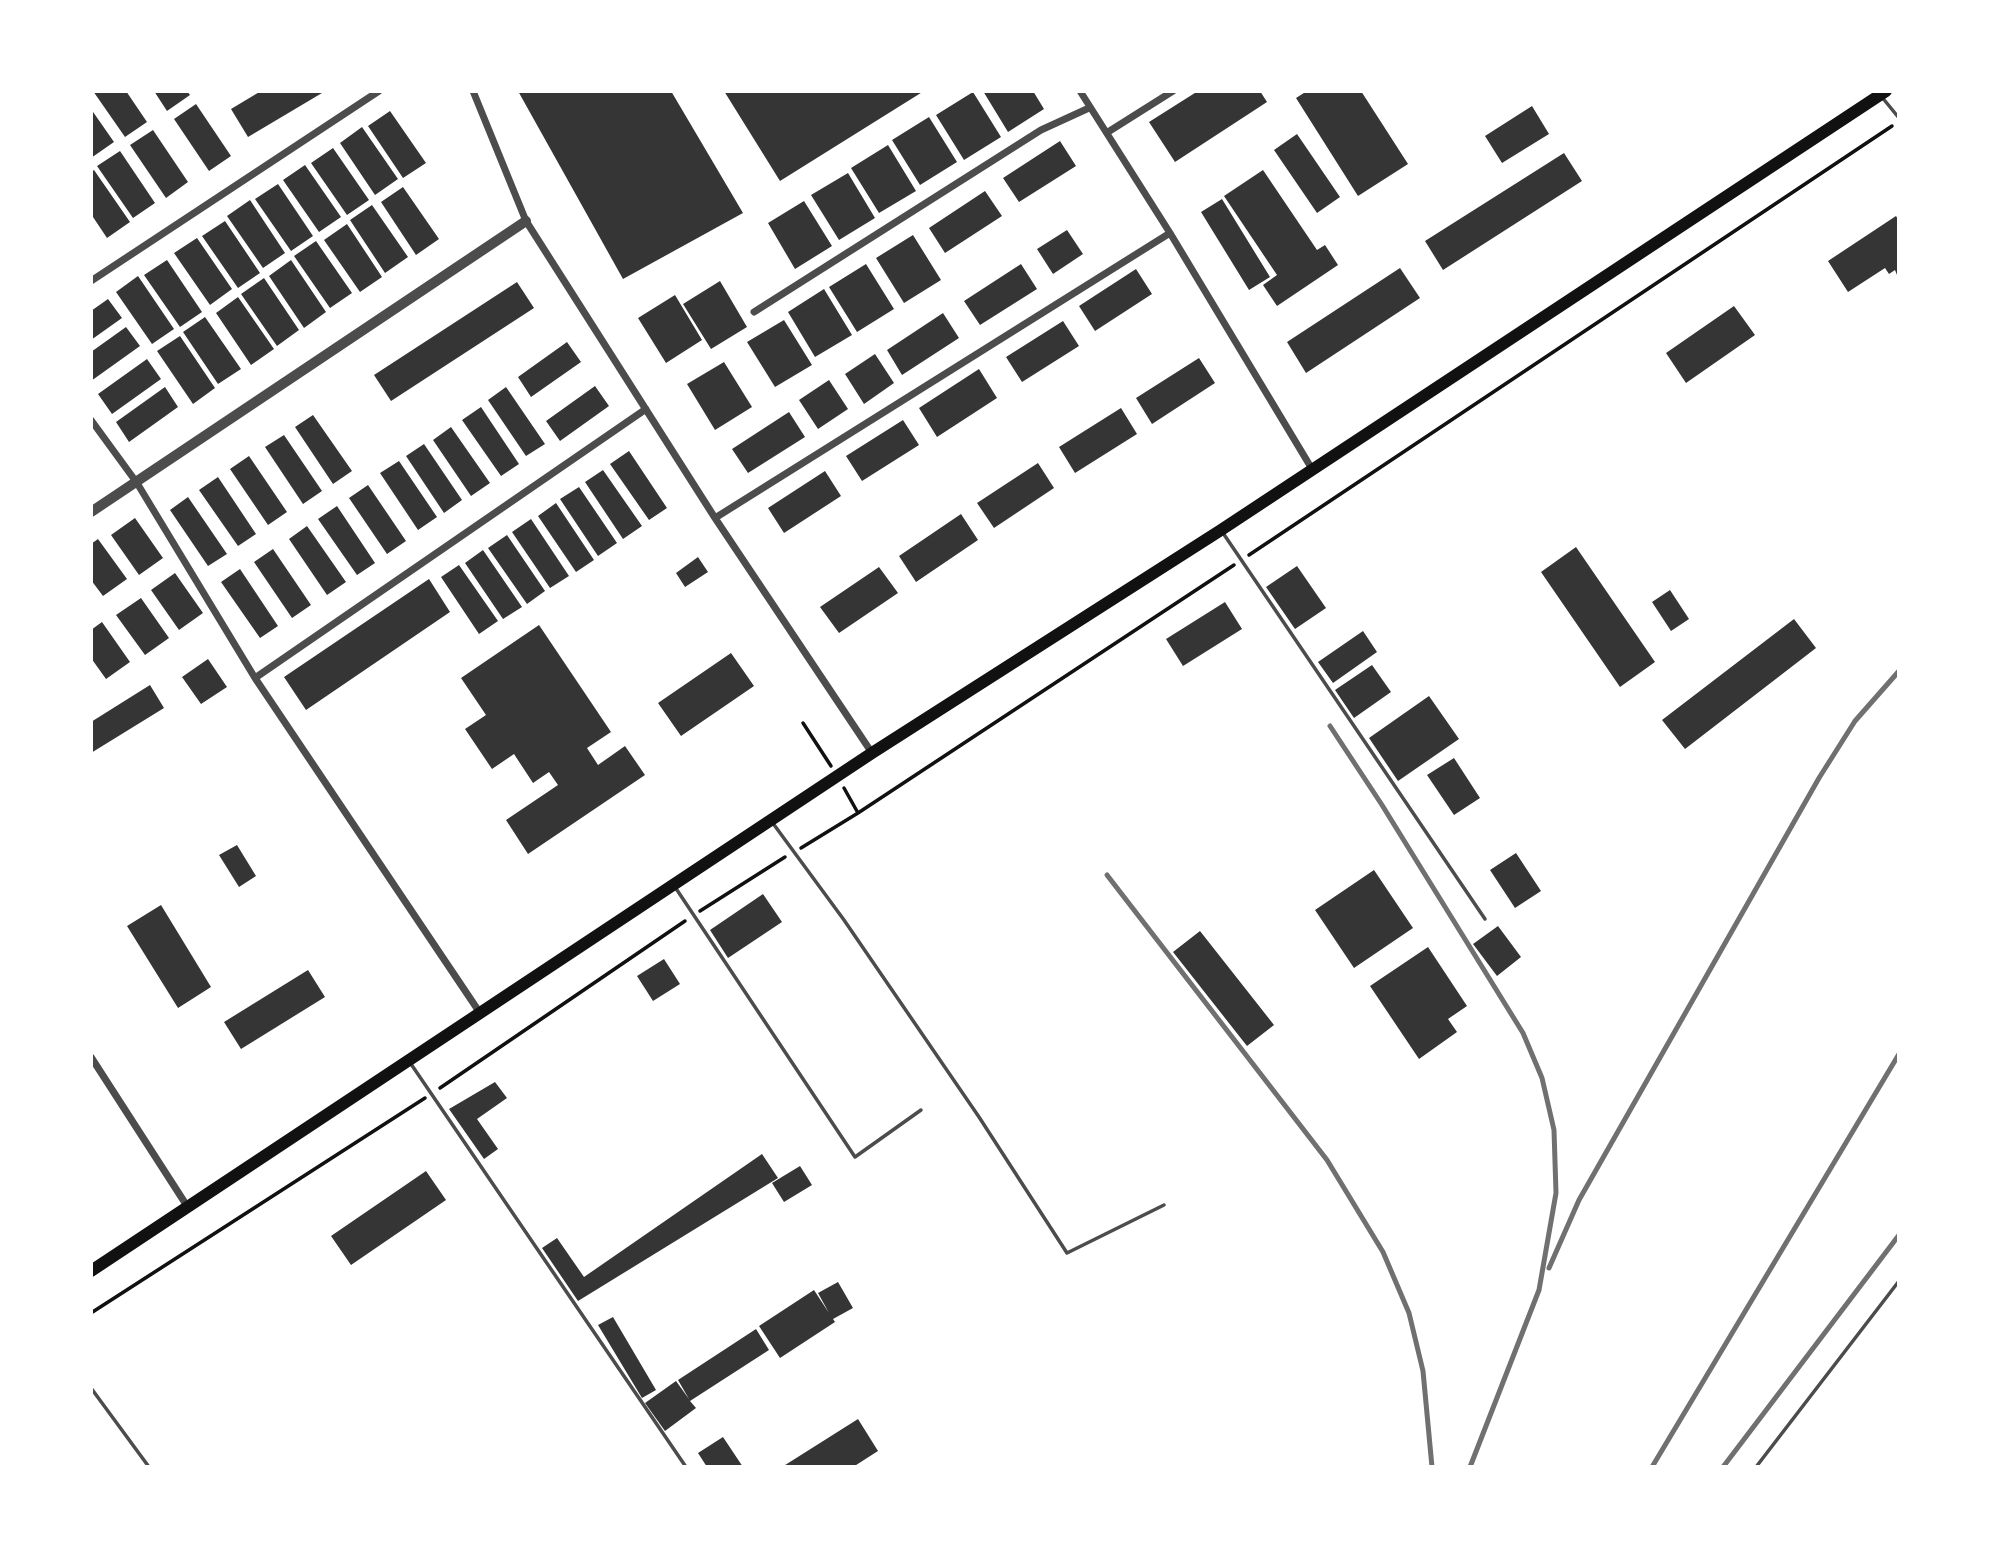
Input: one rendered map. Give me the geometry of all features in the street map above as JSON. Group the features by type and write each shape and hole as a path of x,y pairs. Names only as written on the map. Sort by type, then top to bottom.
{"main road":[{"path":"91,1271 872,753 1221,530 1883,93"}],"street":[{"path":"91,281 379,91"},
{"path":"472,91 526,221 715,518 872,753"},
{"path":"1080,91 1170,233 1312,469"},
{"path":"1108,132 1173,91"},
{"path":"754,312 1041,130 1089,108"},
{"path":"91,512 526,221"},
{"path":"715,518 1170,233"},
{"path":"255,678 646,409"},
{"path":"91,420 137,483 255,678 480,1013"},
{"path":"91,1057 187,1206"}],"lane":[{"path":"1883,93 1899,119"},
{"path":"1221,530 1485,919"},
{"path":"771,821 979,1116 1068,1253 1164,1205"},
{"path":"674,885 855,1157 921,1110"},
{"path":"408,1060 686,1467"},
{"path":"1756,1467 1899,1281"},
{"path":"91,1388 149,1467"}],"path":[{"path":"91,1313 433,1093 693,915 858,813 1899,119"}],"building":[{"path":"93,91 126,91 147,122 125,137"},
{"path":"154,91 187,91 190,95 167,111"},
{"path":"261,91 322,93 248,137 231,109"},
{"path":"518,91 671,91 743,213 623,279"},
{"path":"724,91 924,91 780,181"},
{"path":"983,91 1033,91 1044,109 1008,132"},
{"path":"1198,91 1260,91 1267,102 1175,162 1149,122"},
{"path":"1307,91 1361,91 1408,164 1358,196 1296,98"},
{"path":"973,92 1001,137 964,160 936,115"},
{"path":"196,104 231,156 209,171 174,119"},
{"path":"1532,106 1549,134 1502,163 1485,136"},
{"path":"91,109 114,142 91,158"},
{"path":"390,111 426,163 403,178 368,126"},
{"path":"929,117 957,162 920,185 892,140"},
{"path":"362,127 398,179 375,195 340,143"},
{"path":"153,130 188,182 166,198 130,145"},
{"path":"1297,134 1340,197 1317,213 1274,150"},
{"path":"1060,141 1076,166 1019,202 1003,178"},
{"path":"888,145 916,191 879,213 851,168"},
{"path":"333,148 369,200 347,215 311,163"},
{"path":"120,151 155,203 133,218 97,166"},
{"path":"1564,153 1582,181 1443,270 1425,241"},
{"path":"305,165 341,217 319,232 283,180"},
{"path":"94,170 130,222 107,238 91,214 91,172"},
{"path":"1263,170 1317,250 1325,245 1338,265 1277,306 1263,285 1277,275 1224,196"},
{"path":"848,173 875,218 839,240 811,195"},
{"path":"278,184 313,236 291,251 255,199"},
{"path":"403,187 439,239 416,255 381,202"},
{"path":"985,191 1002,216 945,253 929,228"},
{"path":"1222,199 1270,277 1249,290 1201,212"},
{"path":"250,200 285,253 263,268 227,216"},
{"path":"804,201 832,246 795,269 768,223"},
{"path":"372,205 408,257 385,273 350,220"},
{"path":"1896,216 1899,221 1899,280 1895,270 1889,274 1885,268 1848,292 1828,261"},
{"path":"225,221 260,273 238,288 202,236"},
{"path":"347,224 382,277 360,292 324,240"},
{"path":"1067,230 1083,254 1053,274 1037,249"},
{"path":"913,235 941,280 904,303 876,258"},
{"path":"197,238 232,289 210,305 174,253"},
{"path":"316,241 352,293 330,308 294,256"},
{"path":"167,260 202,312 180,327 144,275"},
{"path":"291,260 326,312 304,328 269,276"},
{"path":"866,264 894,309 857,332 829,287"},
{"path":"1021,264 1037,289 980,325 964,301"},
{"path":"1400,268 1420,298 1306,373 1287,342"},
{"path":"1136,269 1152,294 1095,331 1079,306"},
{"path":"138,276 174,329 152,344 116,292"},
{"path":"264,278 299,330 277,346 241,294"},
{"path":"720,281 747,327 711,349 683,304"},
{"path":"517,282 534,308 391,401 374,375"},
{"path":"824,289 852,335 815,357 788,312"},
{"path":"675,295 702,340 666,363 638,318"},
{"path":"238,297 274,349 251,365 216,313"},
{"path":"108,299 122,318 91,340 91,311"},
{"path":"1734,306 1755,335 1686,383 1666,353"},
{"path":"943,313 959,338 902,375 887,350"},
{"path":"205,317 241,369 218,384 183,332"},
{"path":"784,320 812,365 775,387 747,342"},
{"path":"1063,321 1079,346 1022,382 1006,357"},
{"path":"126,327 140,346 91,381 91,352"},
{"path":"180,336 215,388 193,404 157,351"},
{"path":"567,342 581,362 531,397 518,377"},
{"path":"875,354 894,383 864,404 845,374"},
{"path":"1199,358 1215,383 1152,424 1136,398"},
{"path":"147,359 161,379 112,414 98,394"},
{"path":"724,362 752,407 715,430 687,384"},
{"path":"979,369 997,398 937,437 919,408"},
{"path":"829,380 848,409 818,429 799,400"},
{"path":"595,386 609,406 560,441 546,421"},
{"path":"165,387 178,407 129,442 116,422"},
{"path":"506,387 545,444 526,456 488,400"},
{"path":"481,407 519,464 501,476 462,420"},
{"path":"1121,408 1137,434 1075,473 1059,447"},
{"path":"789,412 805,437 748,473 732,449"},
{"path":"313,415 352,471 333,484 295,427"},
{"path":"903,420 919,445 862,481 846,456"},
{"path":"451,427 490,483 471,496 433,440"},
{"path":"284,435 322,491 303,504 265,447"},
{"path":"424,444 462,500 444,513 406,456"},
{"path":"629,451 667,508 649,520 610,464"},
{"path":"249,456 287,512 268,525 230,469"},
{"path":"399,461 437,517 418,530 380,473"},
{"path":"1038,463 1054,488 994,528 977,503"},
{"path":"603,470 642,526 623,539 585,482"},
{"path":"825,471 841,496 784,533 768,508"},
{"path":"218,477 256,534 238,546 199,490"},
{"path":"368,485 406,541 387,554 349,498"},
{"path":"579,487 617,543 598,556 560,499"},
{"path":"188,497 227,554 208,566 170,510"},
{"path":"556,503 594,560 576,572 538,516"},
{"path":"337,506 375,563 357,575 318,519"},
{"path":"961,514 978,540 916,582 899,556"},
{"path":"135,518 163,558 139,575 111,535"},
{"path":"531,519 569,576 550,588 512,532"},
{"path":"307,526 346,582 327,595 289,539"},
{"path":"507,535 545,591 527,604 488,548"},
{"path":"98,539 127,579 103,596 91,580 91,544"},
{"path":"1576,547 1655,662 1620,687 1541,572"},
{"path":"273,549 311,605 292,618 254,562"},
{"path":"483,550 522,607 503,619 465,563"},
{"path":"698,557 708,572 685,587 676,573"},
{"path":"459,565 498,621 479,634 441,577"},
{"path":"1297,566 1326,608 1295,629 1266,587"},
{"path":"879,567 898,593 839,633 820,607"},
{"path":"240,569 278,626 260,638 221,582"},
{"path":"175,573 203,613 179,630 151,590"},
{"path":"429,579 450,612 306,710 284,677"},
{"path":"1670,590 1689,619 1671,631 1652,602"},
{"path":"141,598 169,638 145,655 116,615"},
{"path":"1225,602 1242,629 1183,666 1166,639"},
{"path":"1794,619 1816,648 1685,749 1662,720"},
{"path":"102,622 130,662 106,679 91,658 91,630"},
{"path":"539,625 611,732 587,748 598,765 625,746 645,775 528,854 506,820 558,785 549,772 533,783 514,754 492,769 465,729 486,715 461,678"},
{"path":"1363,631 1377,652 1333,683 1318,662"},
{"path":"731,653 754,686 681,736 658,703"},
{"path":"208,659 227,687 201,704 182,677"},
{"path":"1372,665 1391,692 1354,718 1335,690"},
{"path":"150,685 164,708 91,753 91,722"},
{"path":"1429,696 1459,739 1398,781 1369,738"},
{"path":"1454,758 1480,798 1454,815 1427,775"},
{"path":"237,845 256,876 239,887 219,855"},
{"path":"1516,853 1541,891 1515,908 1490,870"},
{"path":"1374,870 1413,928 1354,968 1315,910"},
{"path":"763,894 782,922 728,958 710,930"},
{"path":"161,905 211,987 178,1008 127,926"},
{"path":"1498,926 1521,957 1497,976 1473,944"},
{"path":"1200,931 1274,1025 1247,1046 1173,952"},
{"path":"1428,947 1467,1006 1448,1019 1457,1032 1419,1059 1370,986"},
{"path":"664,959 680,984 653,1001 637,976"},
{"path":"308,970 325,997 241,1049 224,1022"},
{"path":"495,1082 507,1098 477,1119 498,1149 484,1159 449,1109"},
{"path":"762,1154 778,1178 578,1301 542,1248 557,1238 584,1277"},
{"path":"800,1166 812,1185 784,1202 772,1183"},
{"path":"426,1171 446,1200 351,1265 331,1236"},
{"path":"838,1282 853,1308 833,1319 835,1322 780,1358 759,1326 814,1290 829,1313 818,1293"},
{"path":"613,1317 656,1390 642,1398 598,1325"},
{"path":"756,1329 769,1350 690,1401 696,1408 665,1431 645,1403 676,1381 689,1399 678,1380"},
{"path":"858,1419 878,1451 853,1467 782,1467"},
{"path":"723,1437 743,1467 707,1467 698,1453"}],"railway":[{"path":"1549,1268 1579,1200 1819,778 1855,721 1899,671"},
{"path":"1330,726 1523,1033 1542,1078 1554,1130 1556,1193 1539,1290 1470,1467"},
{"path":"1107,875 1327,1160 1383,1252 1409,1313 1423,1371 1432,1467"},
{"path":"1652,1467 1899,1054"},
{"path":"1723,1467 1899,1235"}]}
